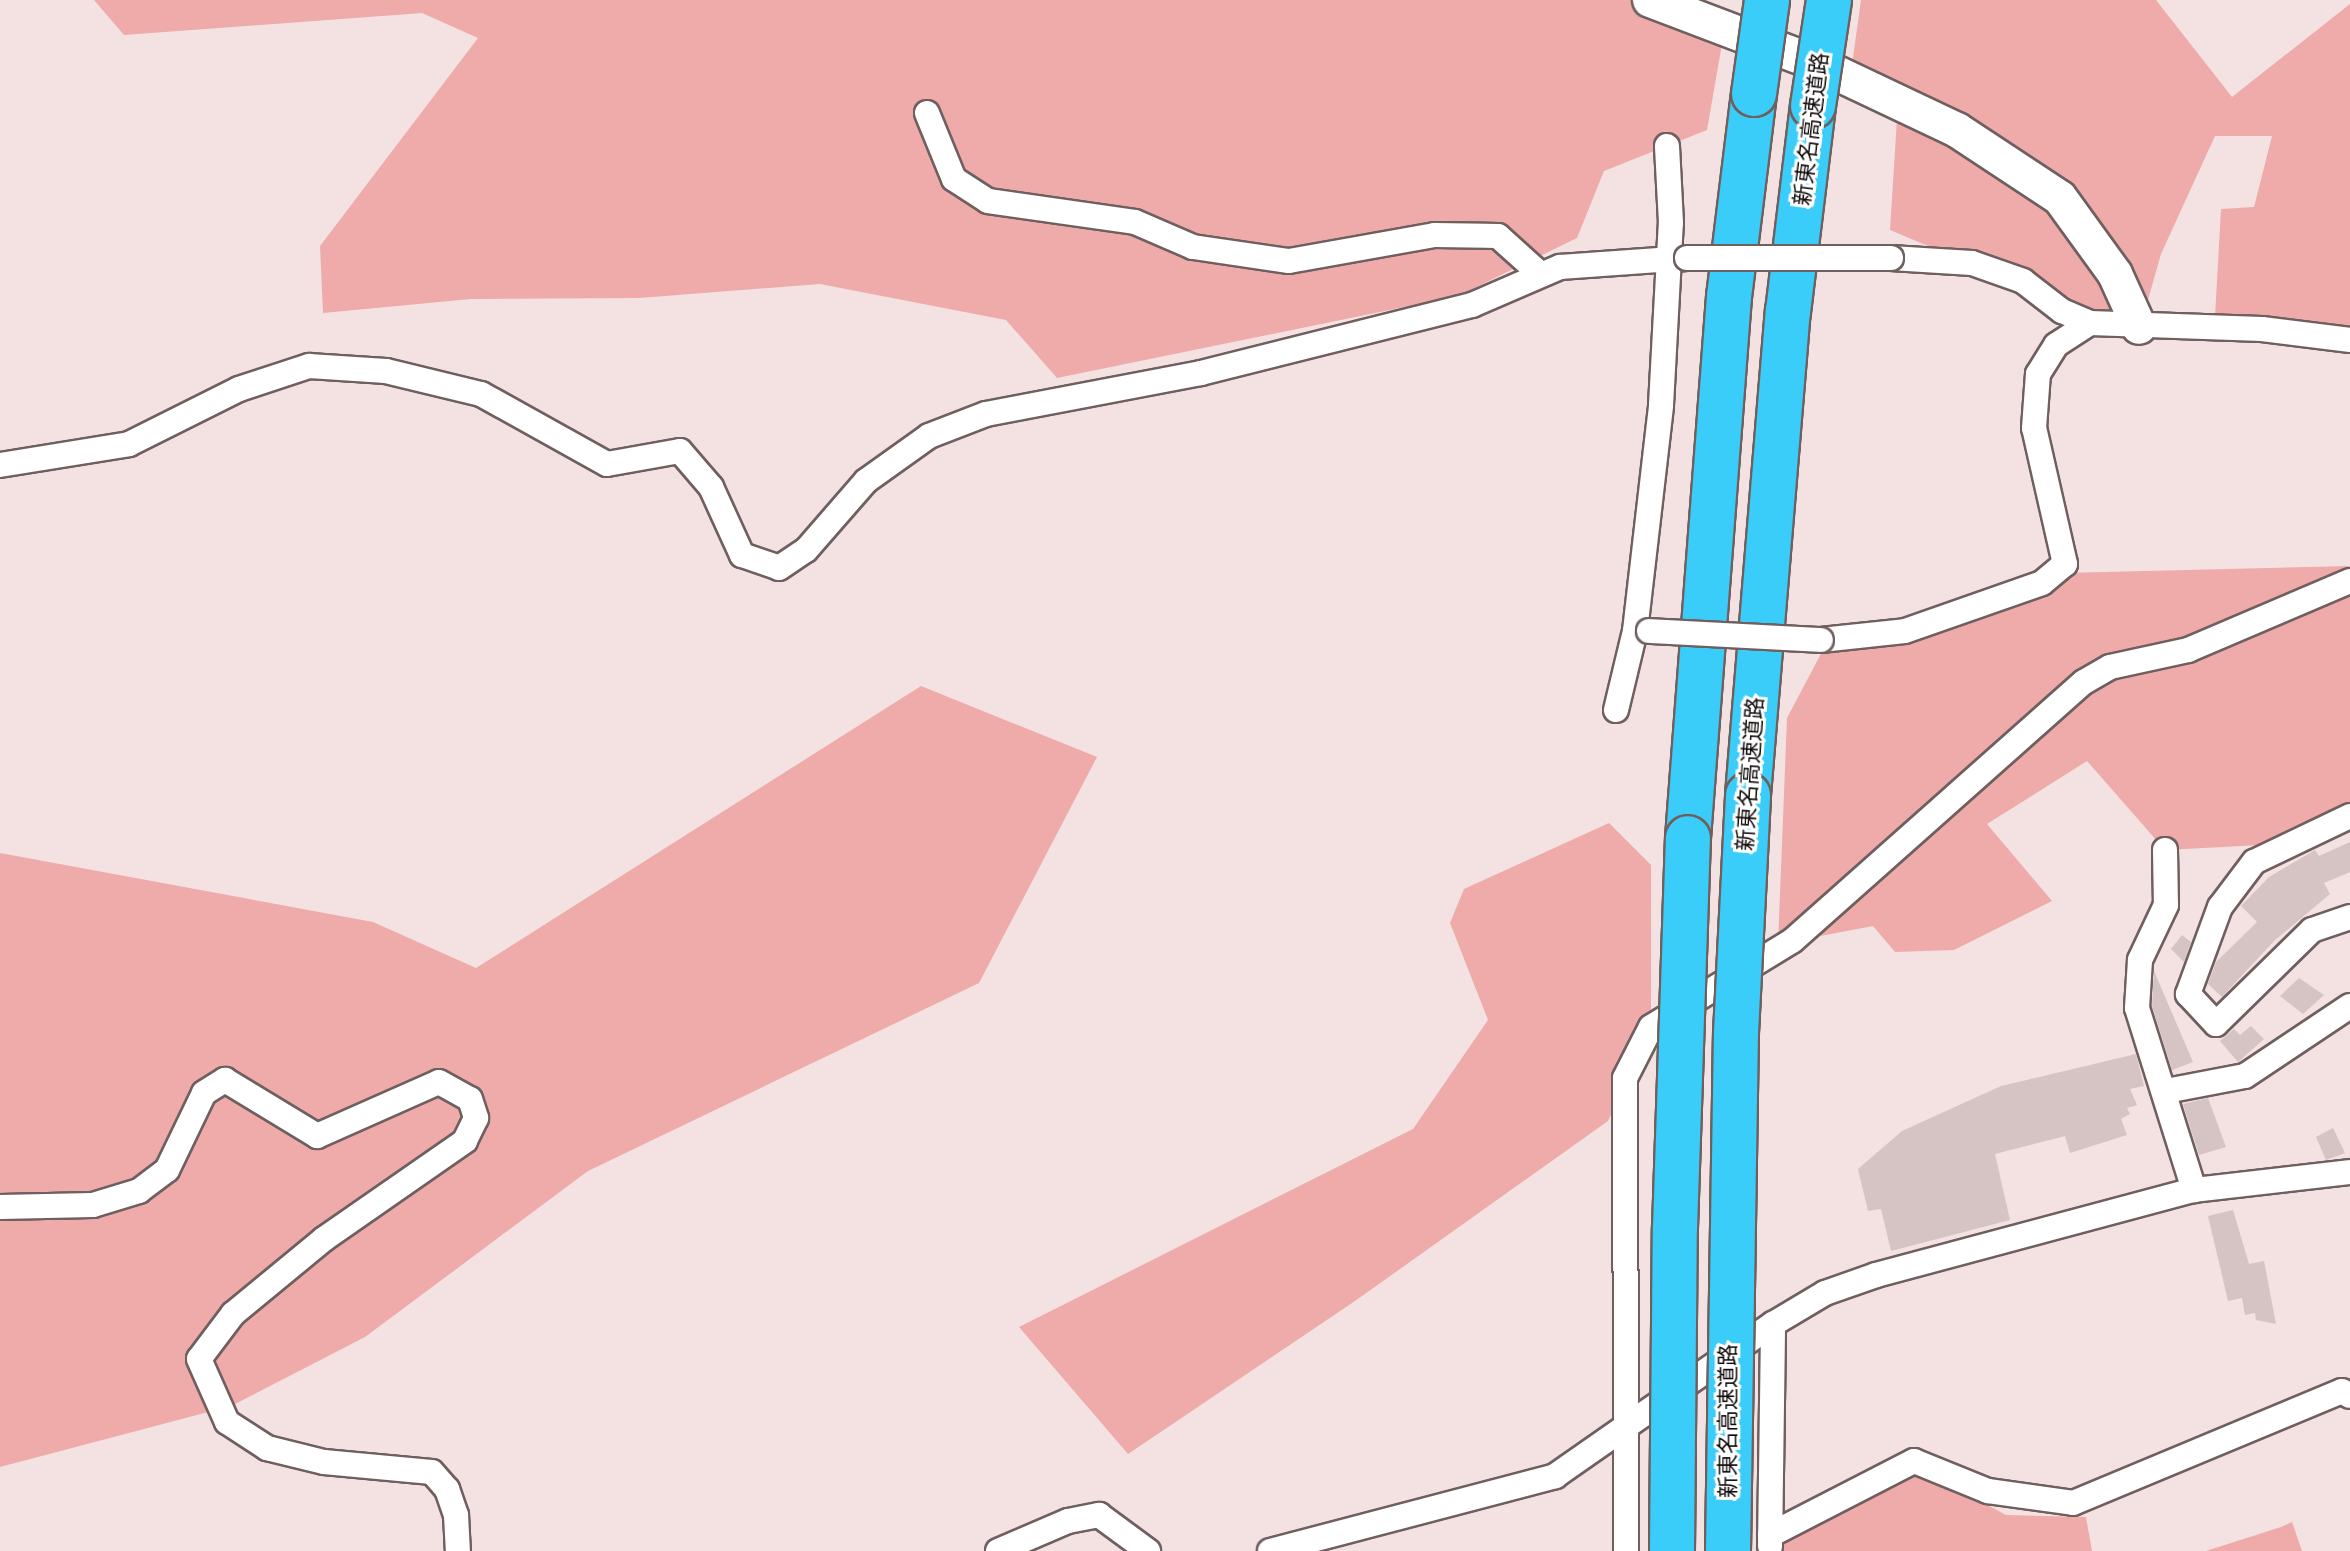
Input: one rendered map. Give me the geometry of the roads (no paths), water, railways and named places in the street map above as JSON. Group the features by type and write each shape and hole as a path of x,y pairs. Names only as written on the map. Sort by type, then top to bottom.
{"highway":[{"path":"1672,1551 1675,1228 1688,838 1729,297 1767,0"},
{"name":"新東名高速道路","path":"1728,1551 1736,1033 1748,795 1788,312 1829,0"}],"street":[{"path":"1650,0 1811,61 1957,130 2060,198 2115,274 2139,327"},
{"path":"927,113 954,179 988,201 1135,222 1193,247 1289,261 1435,235 1498,236 1538,272"},
{"path":"1616,710 1642,631 1661,405 1678,258 1667,146"},
{"path":"0,465 129,444 239,389 309,366 386,371 481,394 607,464 680,451 711,487 742,555 779,568 806,550 866,481 929,436 986,414 1201,373 1472,305 1514,290 1538,272 1678,258 1891,258 1972,263 2023,281 2062,311 2090,323 2262,329 2350,340"},
{"path":"1642,631 1821,640 1905,631 2042,583 2065,564 2034,428 2038,374 2056,345 2090,323"},
{"path":"1626,1551 1625,1078 1651,1027 1792,941 2084,682 2110,667 2188,650 2350,581"},
{"path":"2350,816 2254,862 2220,907 2188,994 2216,1024 2312,930 2350,917"},
{"path":"2165,850 2166,905 2140,960 2137,1008 2166,1091 2194,1190"},
{"path":"2166,1091 2245,1076 2350,1006"},
{"path":"0,1207 93,1205 139,1191 167,1170 204,1093 225,1080 317,1136 439,1082 470,1099 476,1118 465,1141 324,1239 233,1314 199,1359 227,1422 267,1448 324,1462 432,1472 447,1489 456,1515 458,1551"},
{"path":"1270,1551 1555,1476 1773,1324 1825,1293 1876,1275 2194,1190 2350,1172"},
{"path":"1770,1543 1773,1324"},
{"path":"1770,1543 1914,1461 1988,1491 2073,1503 2342,1391 2350,1396"},
{"path":"998,1551 1068,1521 1099,1515 1148,1551"}]}
